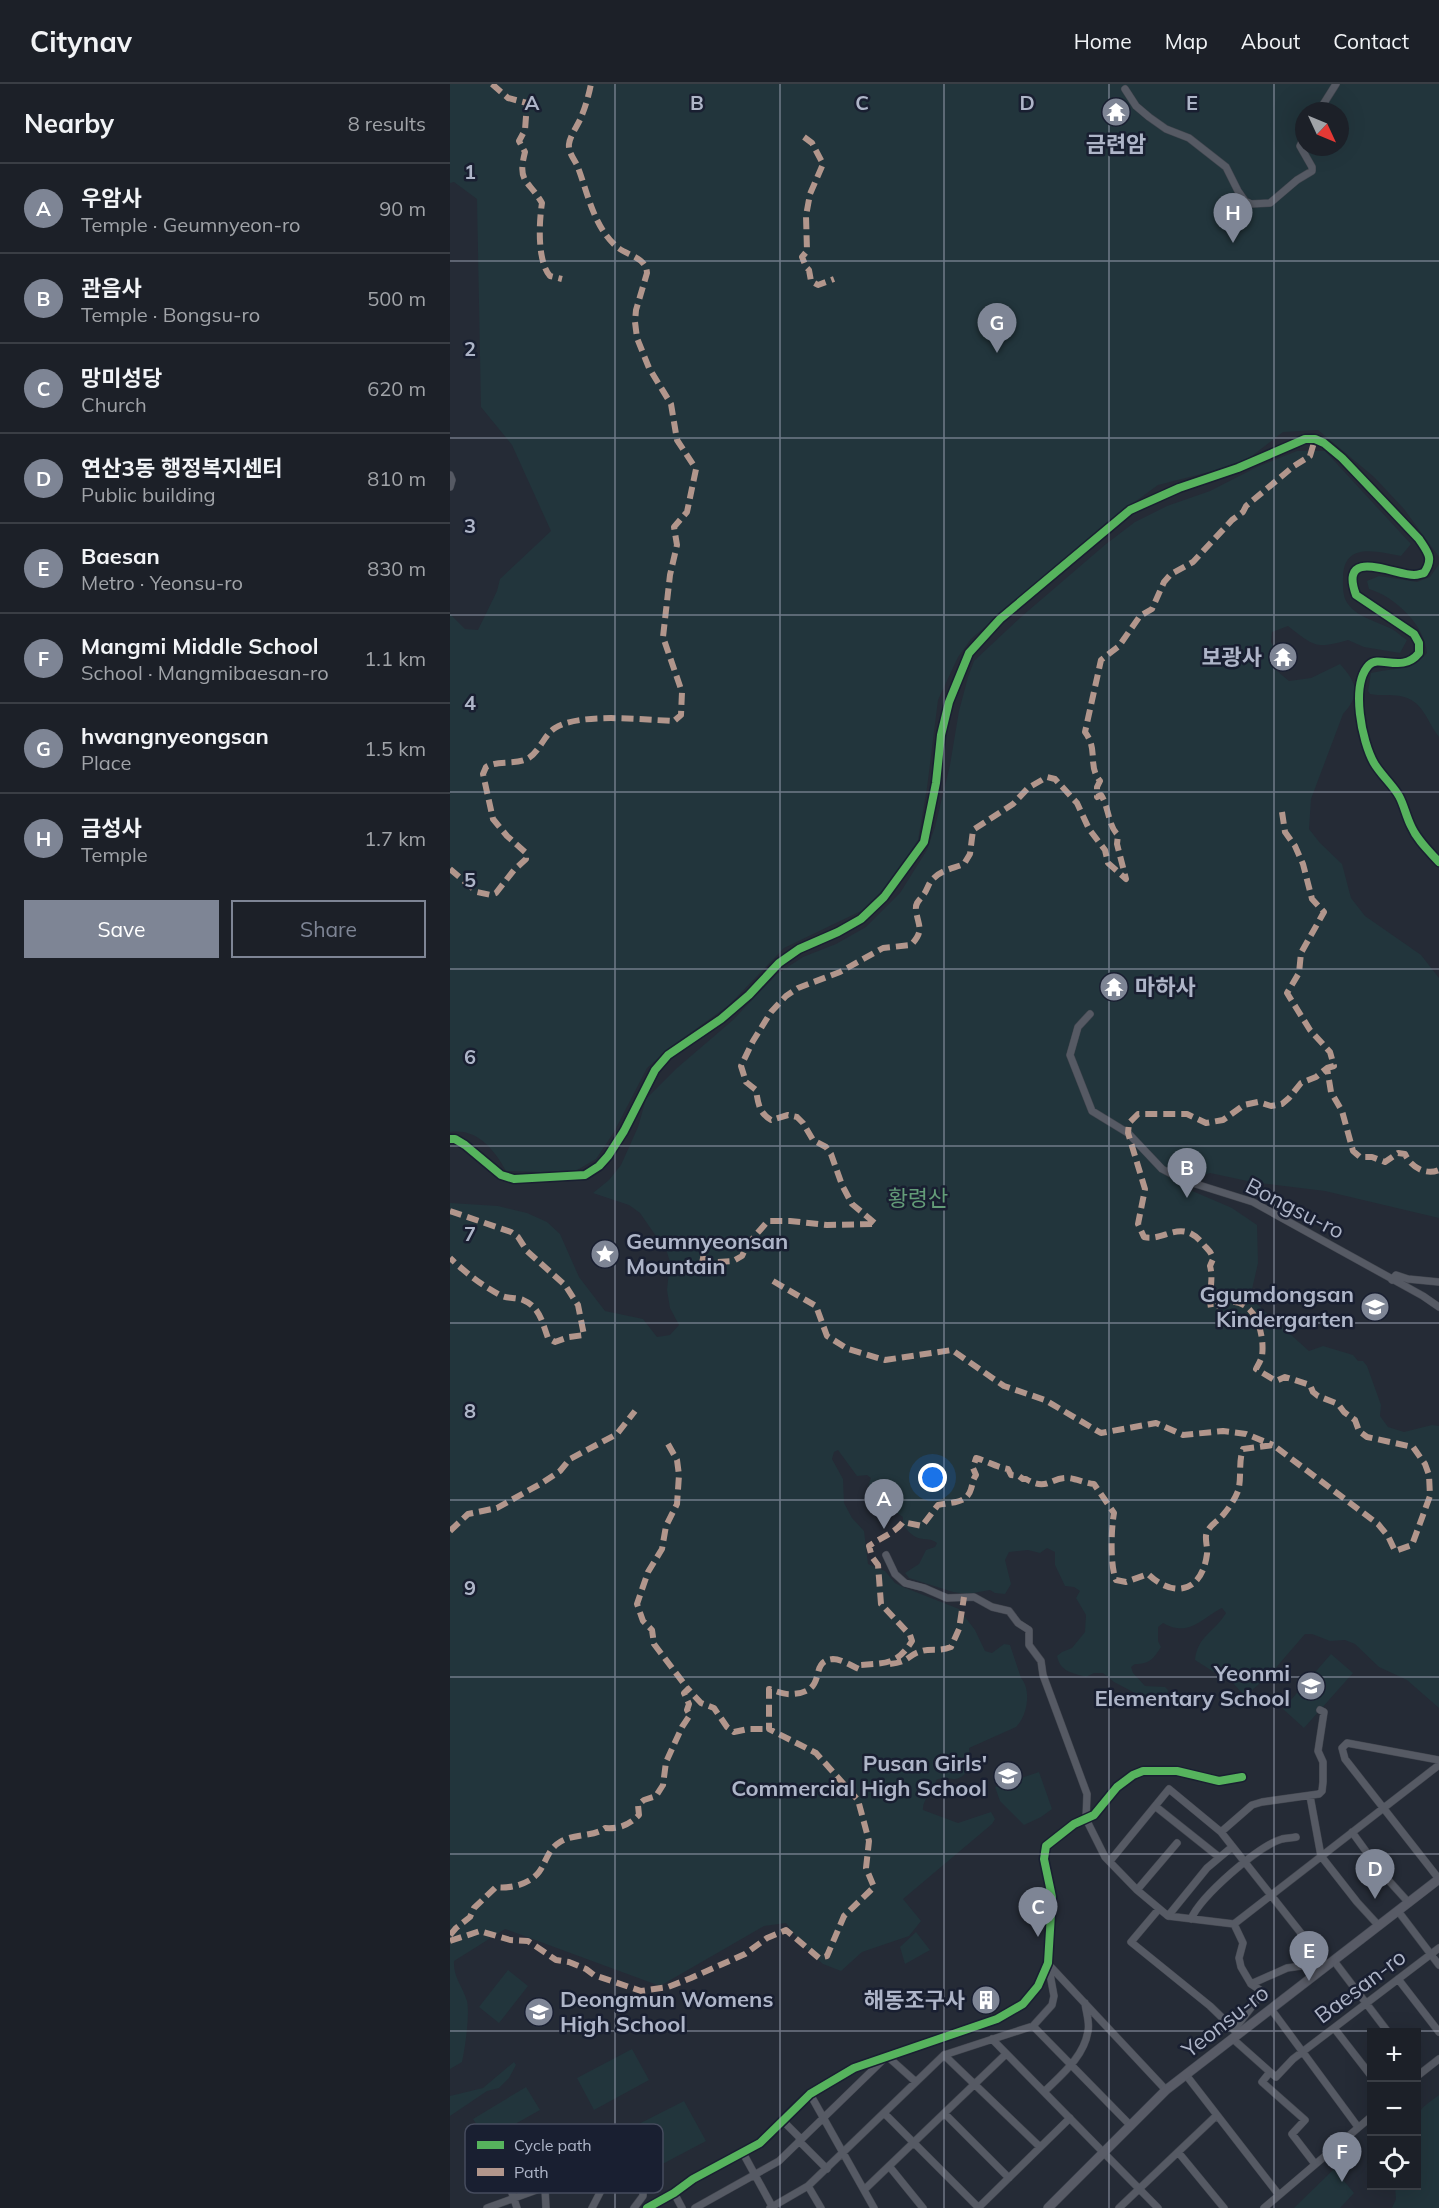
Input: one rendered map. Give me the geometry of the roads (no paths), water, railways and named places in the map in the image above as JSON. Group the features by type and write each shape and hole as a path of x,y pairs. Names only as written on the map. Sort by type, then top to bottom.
{"main road":[{"name":"Yeonsu-ro","path":"1048,2208 1166,2090 1235,2034 1271,2009 1439,1879"}],"street":[{"path":"1325,102 1336,84"},
{"path":"1125,89 1136,106 1149,117 1166,129 1189,138 1226,167 1238,192 1245,201 1251,204 1270,203 1297,180 1312,171 1312,166 1306,156"},
{"path":"450,1139 455,1139 465,1145 501,1175 513,1179 585,1175 598,1166 609,1156 655,1070 668,1055 721,1019 749,995 779,963 799,949 861,919 884,897 916,855 927,831 936,783 941,735 949,702 969,653 1000,619 1130,510 1179,488 1238,468 1305,439 1319,440 1342,458 1419,538 1429,554 1430,565 1424,573 1413,575 1369,565 1358,569 1353,575 1352,585 1356,595 1414,634 1419,643 1419,653 1413,660 1405,663 1374,662 1368,665 1361,685 1361,726 1369,753 1378,769 1399,797 1412,828 1439,862"},
{"path":"450,476 452,480 450,487"},
{"name":"Bongsu-ro","path":"1090,1014 1077,1027 1070,1055 1092,1111 1128,1133 1162,1169 1183,1180 1253,1202 1439,1307"},
{"path":"1392,1280 1396,1275 1408,1279 1439,1282"},
{"path":"886,1555 895,1574 905,1583 924,1587 947,1598 974,1597 992,1607 1009,1611 1018,1623 1029,1630 1029,1646 1041,1661 1043,1675 1087,1794 1086,1819 1101,1851 1137,1890 1158,1910 1168,1916 1234,1924 1439,1763"},
{"path":"1221,1832 1252,1805 1272,1800 1310,1796 1322,1791 1323,1762 1318,1751 1324,1712 1320,1710"},
{"path":"1439,1763 1347,1743 1342,1748 1346,1759 1439,1879"},
{"path":"743,2153 772,2208 808,2186 944,2055 1033,2026 1053,2005 1054,1996 1047,1963 1052,1897 1044,1853 1046,1846 1074,1824 1094,1815 1117,1787 1133,1775 1143,1771 1177,1771 1219,1781 1242,1777"},
{"path":"1110,1861 1169,1790 1221,1832 1327,1966 1366,2004 1385,2028"},
{"path":"1310,1796 1321,1856 1379,1926"},
{"path":"1155,1806 1219,1857"},
{"path":"1352,1832 1381,1872 1409,1903"},
{"path":"1191,1919 1194,1912 1222,1879 1267,1846 1282,1839 1296,1837"},
{"path":"1137,1890 1177,1843"},
{"path":"1168,1916 1207,1868 1232,1847"},
{"path":"1158,1910 1131,1942 1210,2006 1270,2073 1262,2082 1305,2120 1292,2134 1315,2164"},
{"path":"1398,1911 1439,1965"},
{"path":"1234,1924 1243,1943 1239,1958 1240,1967 1251,1984 1263,1992 1235,2034"},
{"name":"Baesan-ro","path":"1270,2073 1276,2077 1302,2052 1439,1948"},
{"path":"1047,1963 1166,2090"},
{"path":"647,2208 693,2179 760,2144 810,2094 854,2068 1007,2015 1031,1997 1047,1963"},
{"path":"1251,1984 1287,1968 1308,1965 1327,1966"},
{"path":"1398,1979 1439,2032"},
{"path":"1044,2092 1071,2065 1082,2049 1088,2030 1084,2003"},
{"path":"1271,2009 1358,2127"},
{"path":"1033,2026 1131,2126"},
{"path":"1334,2028 1367,2071"},
{"path":"992,2039 1158,2208"},
{"path":"864,2190 1006,2054"},
{"path":"944,2055 1040,2147"},
{"path":"887,2056 916,2082"},
{"path":"695,2208 779,2161 887,2056"},
{"path":"1421,2071 1439,2059"},
{"path":"1186,2075 1279,2195"},
{"path":"810,2094 874,2208"},
{"path":"884,2113 978,2208 1070,2118"},
{"path":"945,2114 1009,2178"},
{"path":"1119,2208 1216,2115"},
{"path":"1264,2208 1367,2119"},
{"path":"783,2121 826,2169"},
{"path":"1178,2152 1224,2208"},
{"path":"889,2166 923,2208"},
{"path":"808,2186 821,2208"},
{"path":"512,2193 517,2208"},
{"path":"487,2208 528,2193"},
{"path":"545,2193 546,2208"},
{"path":"592,2208 600,2193"},
{"path":"634,2208 643,2193"},
{"path":"674,2193 682,2208"}],"place":[{"name":"금련암","path":"1116,112"},
{"name":"금성사","path":"1233,243"},
{"name":"hwangnyeongsan","path":"997,353"},
{"name":"보광사","path":"1283,657"},
{"name":"마하사","path":"1114,987"},
{"name":"관음사","path":"1187,1198"},
{"name":"Geumnyeonsan Mountain","path":"605,1254"},
{"name":"Ggumdongsan Kindergarten","path":"1375,1307"},
{"name":"우암사","path":"884,1529"},
{"name":"Yeonmi Elementary School","path":"1311,1686"},
{"name":"Pusan Girls' Commercial High School","path":"1008,1776"},
{"name":"연산3동 행정복지센터","path":"1375,1899"},
{"name":"망미성당","path":"1038,1937"},
{"name":"Baesan","path":"1309,1981"},
{"name":"해동조구사","path":"986,2000"},
{"name":"Deongmun Womens High School","path":"539,2012"},
{"name":"Mangmi Middle School","path":"1342,2182"}],"park label":[{"name":"황령산","path":"918,1198"}]}
